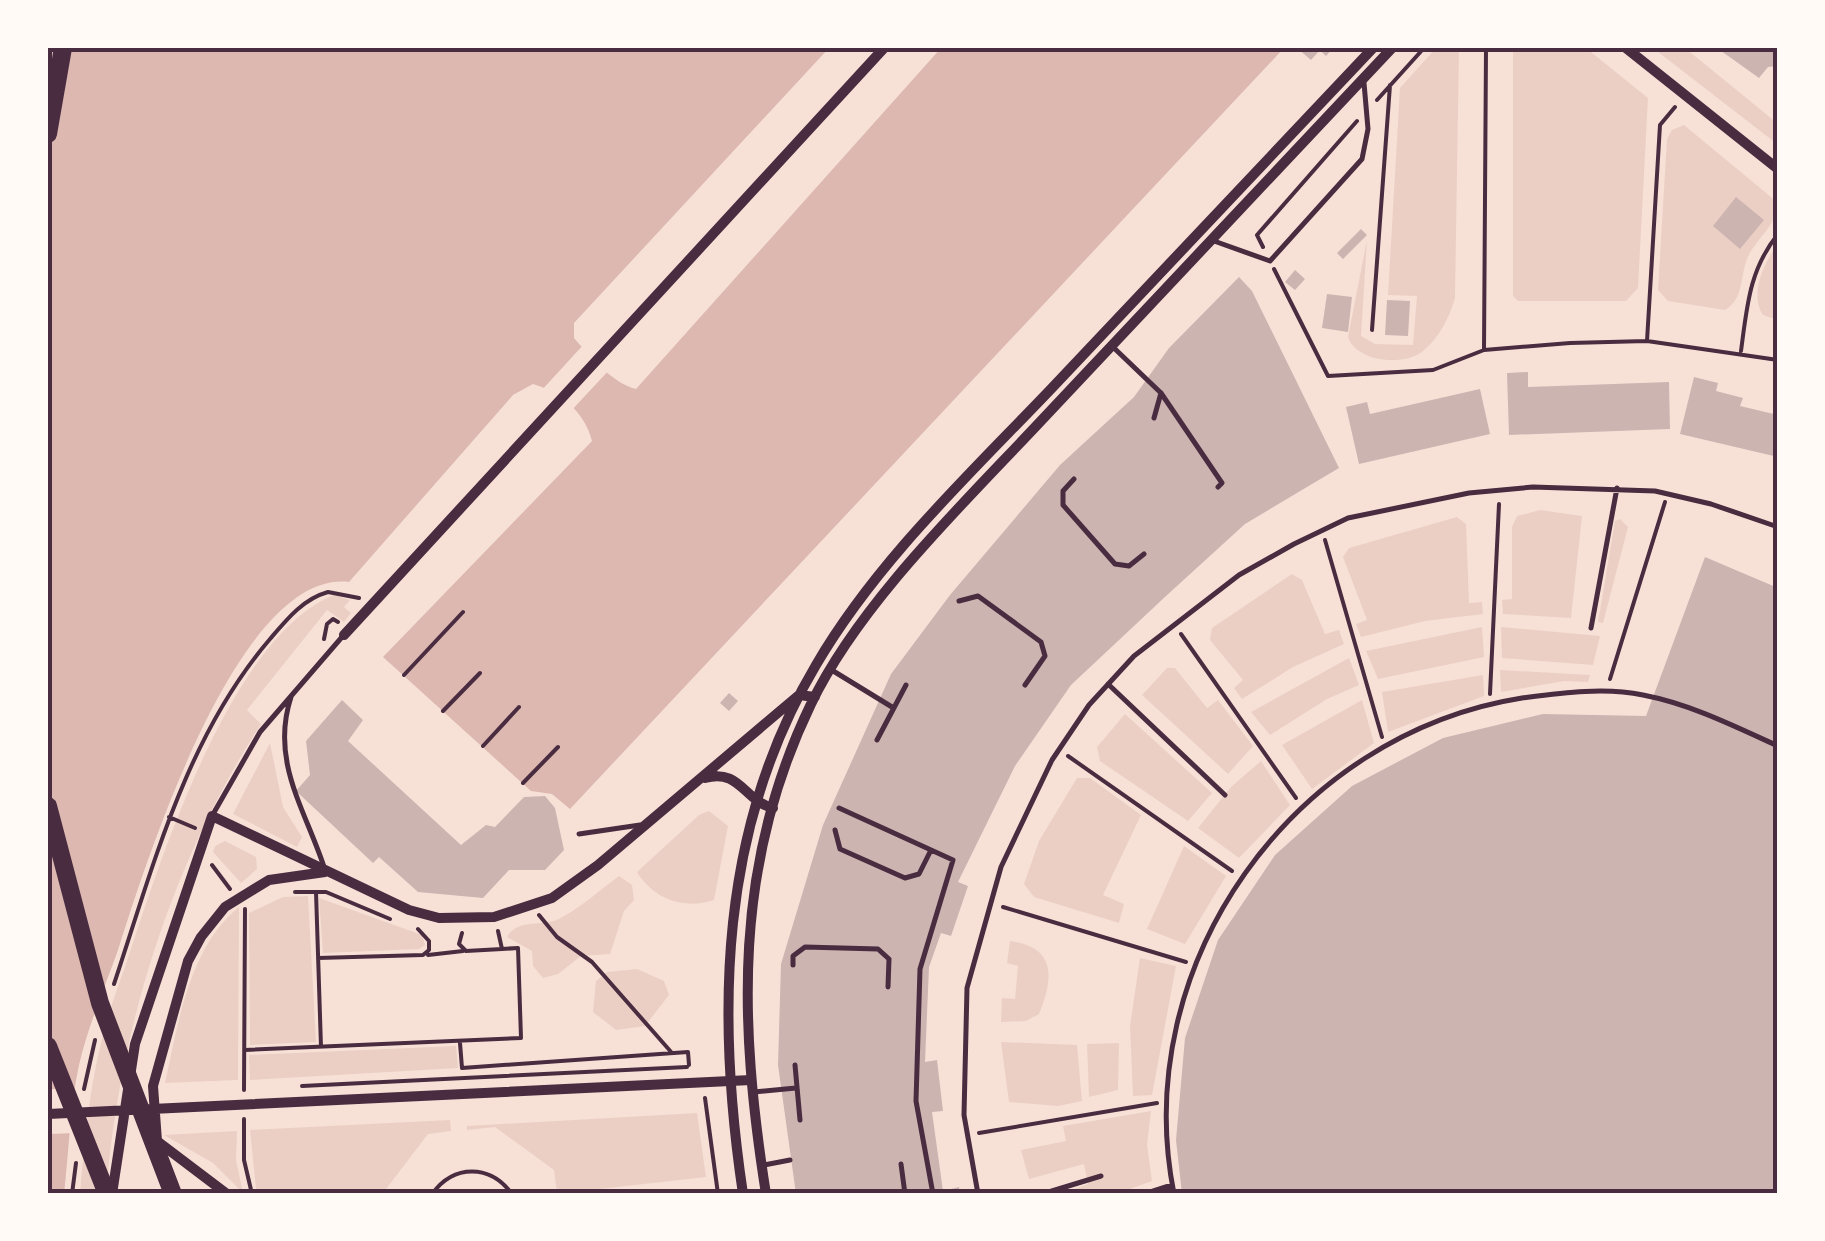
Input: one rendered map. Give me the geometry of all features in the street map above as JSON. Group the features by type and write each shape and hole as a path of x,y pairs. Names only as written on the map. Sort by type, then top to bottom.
{"highway":[{"path":"48,134 62,48"},
{"path":"48,806 100,1002 174,1194"},
{"path":"48,1046 110,1194"}],"street":[{"path":"344,635 884,48"},
{"path":"743,1194 728,1082 727,965 739,878 757,804 799,695 842,626 947,500 1372,48"},
{"path":"766,1194 752,1086 745,966 773,808 814,697 830,669 914,560 1392,48"},
{"path":"1626,48 1778,169"},
{"path":"110,1194 135,1044 212,816 410,910 439,918 494,916 552,898 647,824 799,695 814,697"},
{"path":"699,780 725,775 737,780 757,804 773,808"},
{"path":"227,1194 158,1140 153,1086 188,960 225,908 269,880 326,872"},
{"path":"48,1114 728,1082 752,1086"}],"lane":[{"path":"1211,240 1270,261 1362,159 1366,112 1363,78"},
{"path":"1112,346 1161,394 1222,483 1218,487"},
{"path":"1154,418 1161,394"},
{"path":"1074,479 1067,486 1064,506 1115,564 1136,562 1144,554"},
{"path":"1591,628 1617,488"},
{"path":"978,1194 967,1135 967,988 1002,867 1059,750 1108,684 1174,623 1240,574 1348,518 1499,490 1617,488 1666,494 1710,504 1778,528"},
{"path":"959,601 978,596 1041,642 1044,656 1025,685"},
{"path":"212,816 260,732 344,635"},
{"path":"830,669 892,707"},
{"path":"1108,684 1225,795"},
{"path":"876,740 906,685"},
{"path":"1174,1194 1166,1101 1178,1012 1195,964 1240,877 1302,806 1350,766 1417,728 1490,704 1565,692 1642,694 1713,716 1778,746"},
{"path":"292,694 283,722 284,758 294,799 326,872"},
{"path":"839,808 953,860 920,970 916,1100 933,1194"},
{"path":"579,834 647,824"},
{"path":"834,831 840,849 905,878 924,868 931,850"},
{"path":"792,962 804,947 878,950 889,959 888,987"},
{"path":"795,1065 800,1120"},
{"path":"752,1086 796,1088"},
{"path":"762,1165 790,1160"},
{"path":"901,1164 905,1194"},
{"path":"1042,1194 1100,1176"},
{"path":"1144,1194 1172,1185"}],"path":[{"path":"1424,48 1256,235 1328,376 1433,370 1484,350 1647,341 1778,360"},
{"path":"1484,350 1486,48"},
{"path":"1372,330 1390,85"},
{"path":"1647,341 1660,124 1676,106"},
{"path":"1741,353 1750,283 1759,257 1778,234"},
{"path":"1490,704 1499,490"},
{"path":"1605,693 1660,527 1666,494"},
{"path":"1322,530 1384,746"},
{"path":"112,988 172,809 221,706 292,614 328,592 345,592 362,599"},
{"path":"404,675 463,612"},
{"path":"1174,623 1302,806"},
{"path":"443,711 480,673"},
{"path":"482,746 519,706"},
{"path":"523,783 558,747"},
{"path":"1059,750 1240,877"},
{"path":"283,892 316,892 398,922"},
{"path":"316,892 321,1048"},
{"path":"991,904 1195,964"},
{"path":"244,1098 248,905"},
{"path":"539,914 556,936 592,962 672,1053"},
{"path":"412,926 428,935 429,950 423,955"},
{"path":"245,1050 522,1038 518,948 502,949"},
{"path":"318,958 466,951"},
{"path":"96,1096 82,1097 87,1064 100,1026"},
{"path":"288,1086 688,1066 688,1052 462,1068 460,1043"},
{"path":"230,1090 250,1088"},
{"path":"705,1098 718,1194"},
{"path":"967,1135 1166,1101"},
{"path":"244,1114 244,1160 252,1194"},
{"path":"72,1194 77,1147"},
{"path":"432,1194 450,1176 475,1170 499,1179 512,1194"}],"shaded area":[{"path":"48,48 829,48 574,323 574,338 595,361 610,375 636,389 941,48 1284,48 570,809 552,794 531,791 383,657 592,441 577,412 553,392 533,384 513,395 349,582 308,591 269,622 234,671 202,730 150,855 79,1065 64,1194 48,1193"},
{"path":"1436,48 1459,48 1455,298 1443,327 1423,351 1404,359 1370,357 1360,352 1348,337 1367,240 1361,336 1375,344 1413,345 1417,296 1388,295 1400,88"},
{"path":"1513,48 1586,48 1648,98 1638,288 1626,301 1518,301 1513,296"},
{"path":"1653,48 1685,48 1777,123 1777,144"},
{"path":"1684,125 1777,202 1774,219 1747,259 1738,294 1725,310 1668,301 1658,290 1667,139 1672,130"},
{"path":"1777,245 1777,320 1763,315 1757,298 1763,270"},
{"path":"1540,510 1582,516 1571,618 1503,614 1502,600 1512,599 1512,527 1517,516"},
{"path":"1457,517 1466,524 1469,603 1482,602 1483,614 1425,621 1361,637 1356,624 1367,620 1343,557 1349,548"},
{"path":"1620,519 1628,527 1603,623 1598,622 1615,521"},
{"path":"1292,574 1302,580 1325,634 1339,630 1344,644 1293,667 1242,699 1234,688 1243,680 1210,640 1212,628"},
{"path":"334,595 350,600 344,607 351,613 344,622 327,610 247,710 261,724 229,777 176,890 137,1010 123,1070 106,1193 80,1194 90,1099 104,1031 183,805 234,699 264,654 298,618"},
{"path":"1482,627 1484,657 1378,679 1366,651"},
{"path":"1501,627 1600,636 1593,665 1502,658"},
{"path":"1349,658 1359,685 1327,699 1270,735 1251,712"},
{"path":"1167,668 1175,668 1207,708 1218,700 1253,746 1228,774 1142,695"},
{"path":"1500,670 1590,675 1588,682 1564,681 1501,692"},
{"path":"1483,675 1484,696 1388,732 1382,692"},
{"path":"1362,700 1374,743 1312,789 1282,745"},
{"path":"1125,714 1212,793 1188,821 1100,761 1097,747"},
{"path":"270,743 283,807 302,837 297,847 233,814"},
{"path":"1261,761 1290,805 1239,858 1198,828 1231,787"},
{"path":"1077,778 1090,778 1141,815 1103,895 1124,904 1119,923 1034,897 1024,884 1039,841"},
{"path":"709,811 728,826 714,900 681,903 660,895 637,872 699,815"},
{"path":"225,841 256,857 257,869 241,883 213,852 215,846"},
{"path":"1184,846 1226,876 1185,944 1147,929"},
{"path":"619,876 632,885 634,900 624,911 610,954 581,956 558,974 543,978 533,966 532,951 507,937 517,927 559,919"},
{"path":"308,896 316,1042 250,1045 249,913 283,897"},
{"path":"319,898 422,935 425,945 419,949 323,953"},
{"path":"239,907 238,1080 165,1083 181,1012 197,965 208,943"},
{"path":"1010,941 1036,950 1043,957 1049,976 1039,1014 1026,1021 1001,1022 1002,998 1015,999 1018,966 1007,963"},
{"path":"1140,958 1176,966 1152,1095 1133,1096 1130,1026"},
{"path":"637,969 664,981 669,995 645,1026 616,1030 593,1012 596,981 607,972"},
{"path":"1001,1042 1077,1045 1082,1101 1058,1106 1009,1102"},
{"path":"1119,1043 1118,1090 1089,1097 1087,1044"},
{"path":"456,1046 458,1068 250,1080 249,1055"},
{"path":"1151,1111 1147,1145 1152,1181 1119,1193 1063,1193 1088,1184 1084,1164 1029,1179 1021,1150 1066,1141 1063,1126"},
{"path":"697,1113 706,1177 564,1193 557,1193 554,1170 495,1127 467,1130 467,1126"},
{"path":"450,1120 451,1131 428,1134 383,1193 258,1194 256,1189 250,1130"},
{"path":"237,1131 236,1160 243,1193 213,1163 164,1135"}],"pier":[{"path":"585,343 611,368 570,412 551,395 540,392"},
{"path":"48,1089 82,1089 76,1133 48,1134"}],"building":[{"path":"1297,48 1333,48 1326,56 1320,50 1311,60"},
{"path":"1717,48 1778,48 1778,66 1768,67 1759,78"},
{"path":"1736,197 1764,220 1740,249 1713,226"},
{"path":"1361,229 1367,235 1343,259 1337,253"},
{"path":"1295,270 1305,279 1295,290 1285,282"},
{"path":"1239,277 1252,291 1339,468 1245,524 1166,596 1071,685 1015,766 958,882 968,886 951,936 941,933 929,967 925,1062 937,1060 943,1111 932,1112 943,1191 959,1187 960,1194 796,1194 778,1065 781,964 823,825 891,674 950,595 1060,465 1134,397 1169,348"},
{"path":"1327,294 1352,297 1348,332 1322,328"},
{"path":"1387,300 1410,301 1408,336 1385,335"},
{"path":"1528,372 1528,387 1669,382 1670,429 1509,435 1507,373"},
{"path":"1694,377 1718,383 1716,391 1743,398 1740,406 1778,415 1778,457 1680,434"},
{"path":"1480,389 1490,434 1359,464 1346,407 1367,402 1370,414"},
{"path":"1705,557 1778,588 1778,1194 1182,1194 1176,1140 1185,1038 1218,940 1275,855 1352,786 1443,738 1543,714 1646,716"},
{"path":"729,693 738,701 729,711 720,703"},
{"path":"342,700 363,720 348,741 461,845 486,825 495,827 524,797 545,796 555,808 564,850 545,870 509,870 483,898 418,892 379,857 373,863 296,791 310,775 306,741"}]}
